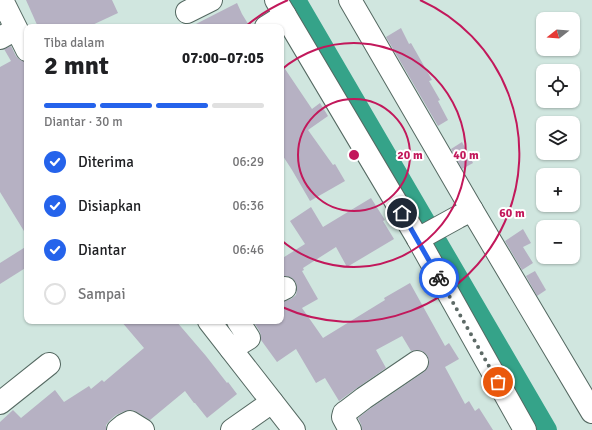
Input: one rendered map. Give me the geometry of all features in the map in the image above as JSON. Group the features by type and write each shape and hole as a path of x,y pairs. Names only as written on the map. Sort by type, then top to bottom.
{"street":[{"path":"2,0 8,33 24,47"},
{"path":"187,12 211,0"},
{"path":"350,0 465,214 592,412"},
{"path":"268,24 280,8 420,238 525,430"},
{"path":"420,238 465,214"},
{"path":"211,324 294,430"},
{"path":"231,349 249,338 240,324"},
{"path":"350,430 343,415 364,398 418,362"},
{"path":"0,403 49,364"},
{"path":"232,430 272,402"},
{"path":"118,430 124,424 130,422 143,430"}],"building":[{"path":"26,0 112,0 118,13 94,24 37,24"},
{"path":"237,3 248,24 196,24"},
{"path":"401,28 409,44 411,43 432,80 429,81 440,100 438,101 448,120 438,126 386,37"},
{"path":"11,46 16,56 20,60 24,61 24,231 0,192 0,67 11,61 4,49"},
{"path":"284,67 312,109 320,103 328,116 308,130 333,165 335,164 345,181 310,201 284,158"},
{"path":"462,142 473,163 462,169 451,149"},
{"path":"371,198 385,220 383,221 394,239 347,267 336,247 303,268 304,270 302,271 318,299 302,308 323,338 385,300 384,298 410,283 445,346 449,343 459,359 445,367 465,404 469,401 475,411 479,408 493,430 362,430 358,418 424,372 428,367 429,361 427,355 422,351 411,351 402,336 376,350 386,368 339,401 325,378 316,383 296,349 277,362 261,340 260,332 255,324 284,324 284,301 291,299 296,295 296,283 292,278 284,276 284,257 305,244 290,221 311,207 323,227"},
{"path":"523,229 531,243 523,247 533,263 522,270 505,241"},
{"path":"24,248 24,269 0,284 0,263"},
{"path":"535,271 546,290 537,296 526,276"},
{"path":"124,324 179,324 237,394 207,418 185,391 150,420 133,410 125,411 116,415 110,420 106,425 106,430 0,430 0,422 13,410 21,418 55,390 64,402 89,386 91,389 102,380 104,382 144,348"}],"waterway":[{"path":"296,0 547,430"}],"way so far":[{"path":"439,278 498,382"}],"route":[{"path":"402,213 439,278"}]}
